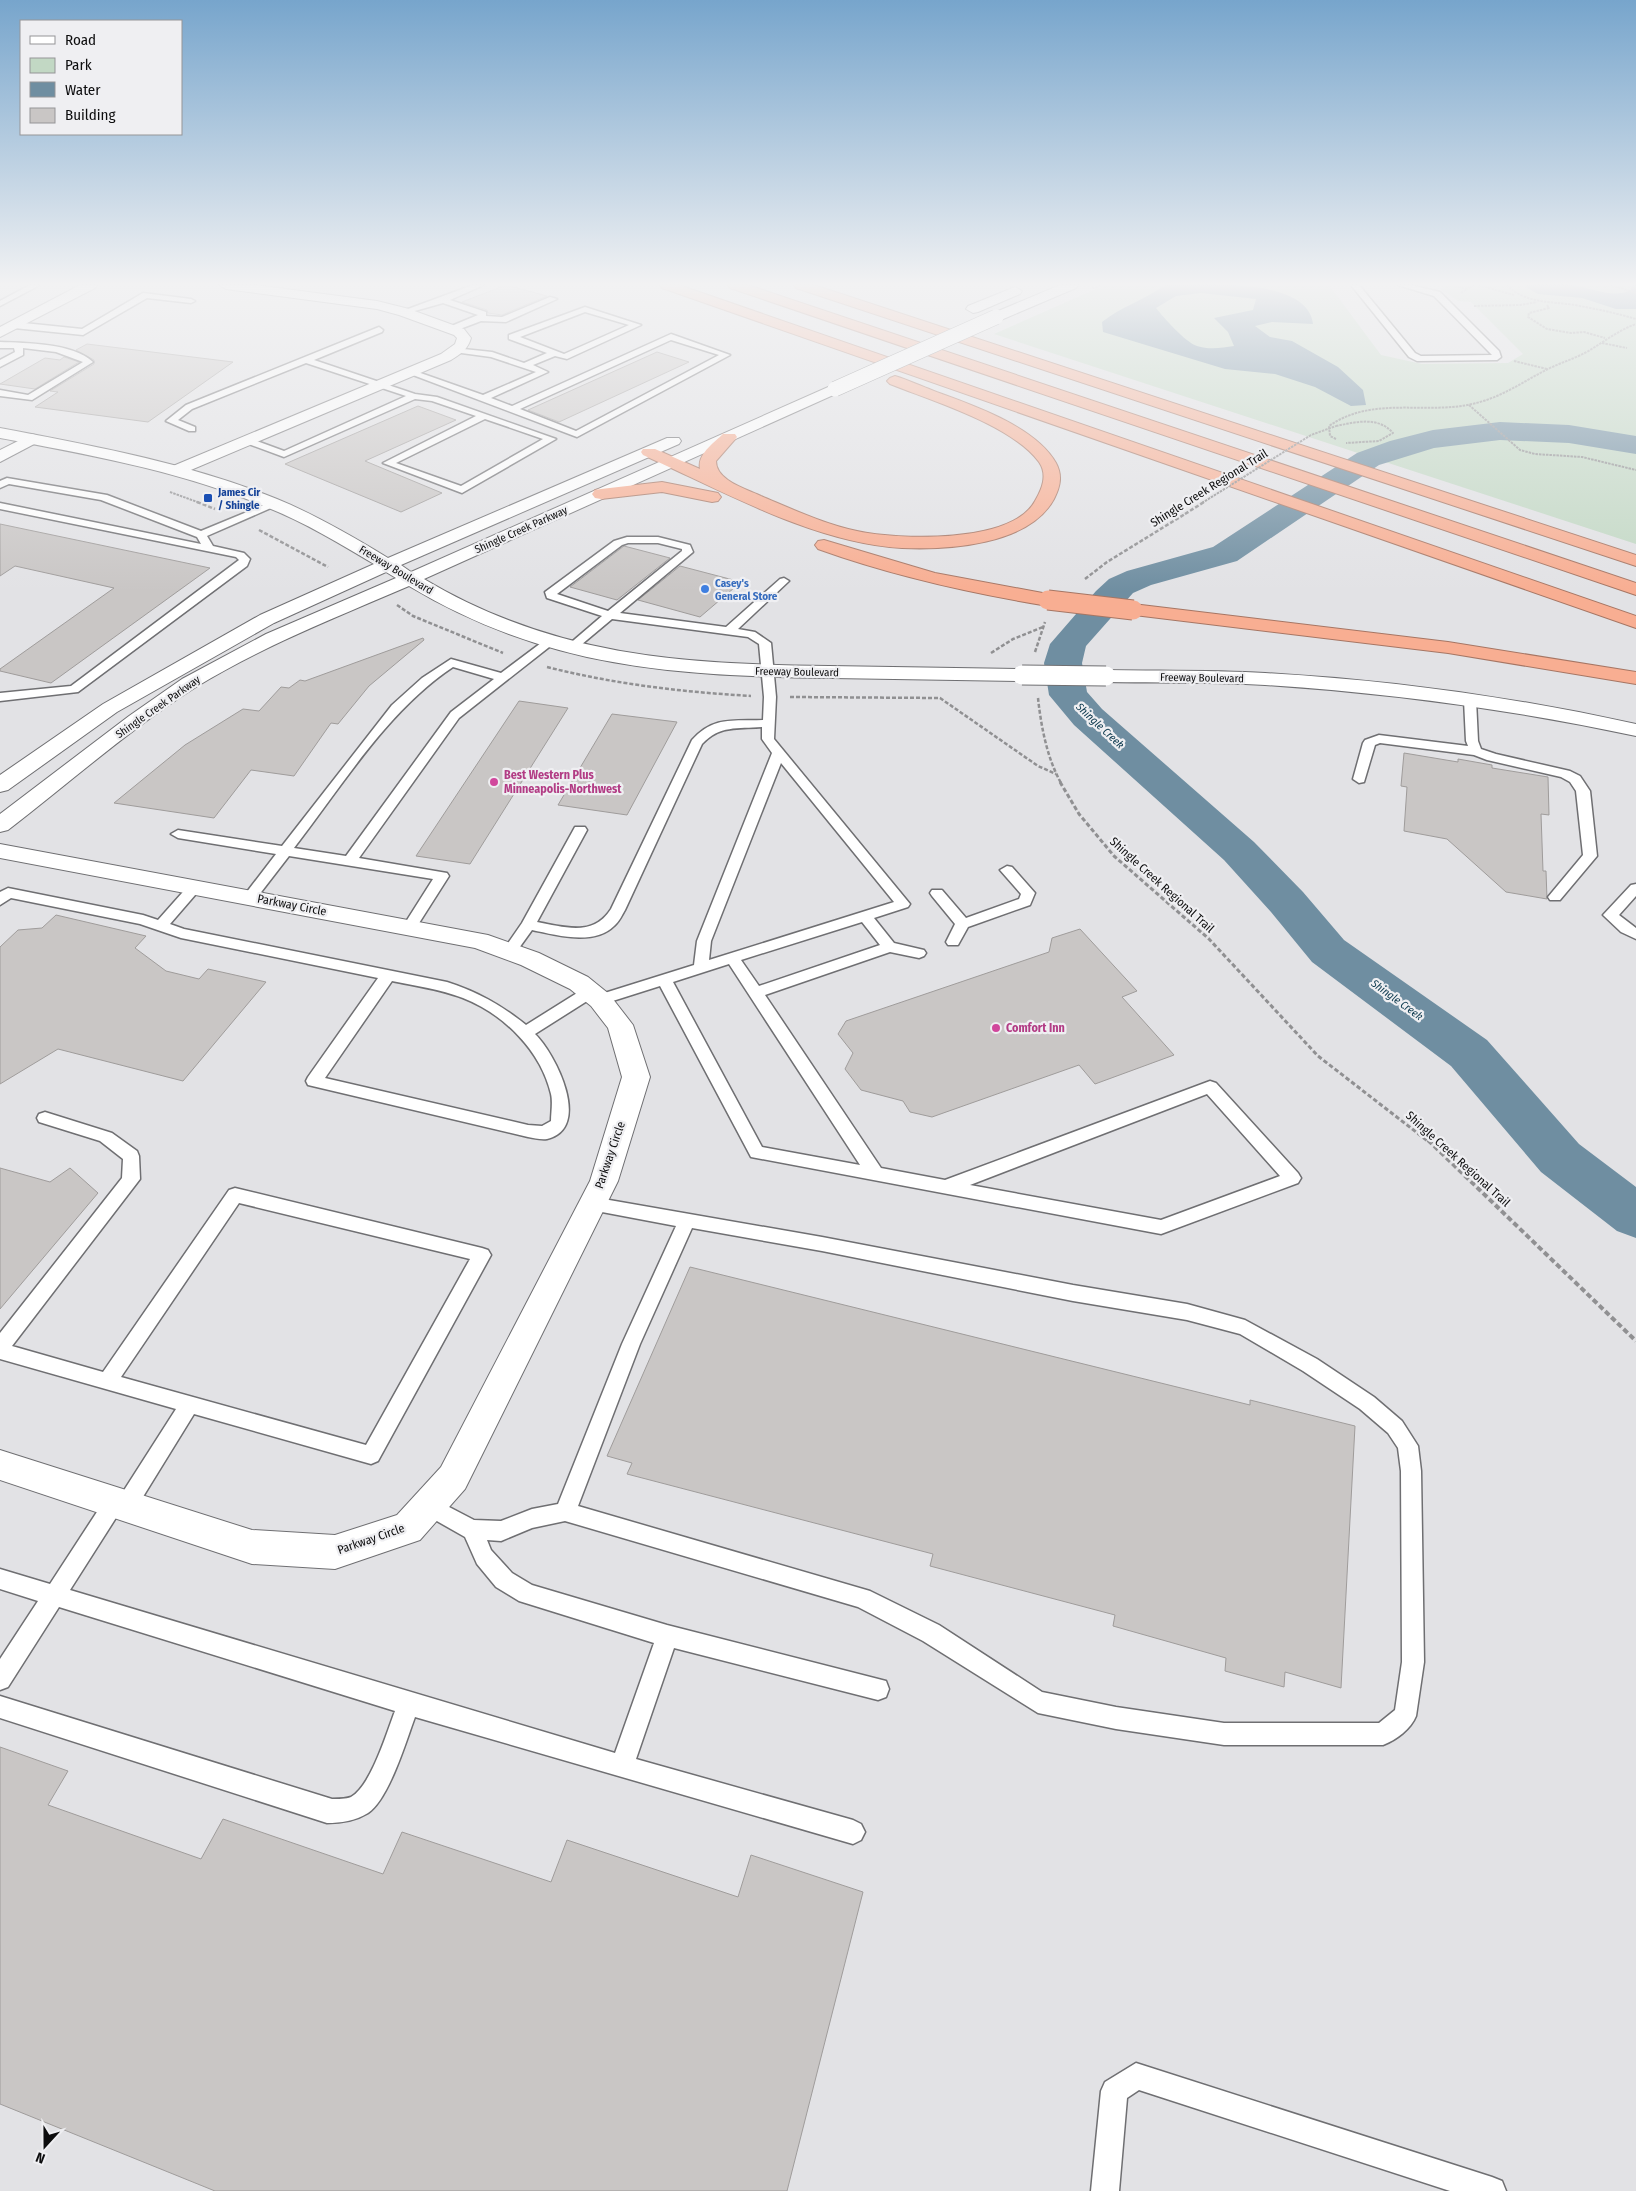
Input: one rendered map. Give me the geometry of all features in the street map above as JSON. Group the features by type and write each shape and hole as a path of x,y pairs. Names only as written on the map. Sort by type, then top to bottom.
{"highway":[{"path":"648,452 825,528 865,539 920,543 974,538 1007,529 1020,523 1046,502 1052,483 1050,467 1045,459 1029,444 982,417 910,387"},
{"path":"964,387 1636,622"},
{"path":"1039,387 1636,589"},
{"path":"1110,387 1636,561"},
{"path":"729,437 715,451 707,467 708,472 713,477 731,488"},
{"path":"629,460 792,532 874,562 952,582 1048,600 1459,648 1560,663 1636,678"},
{"path":"601,494 662,487 712,497"}],"street":[{"path":"179,470 372,387"},
{"name":"Shingle Creek Parkway","path":"0,825 136,720 189,683 273,638 410,579 839,387"},
{"name":"Freeway Boulevard","path":"0,433 179,470 240,490 275,504 323,528 449,602 476,614 549,642 639,661 768,672 1264,679 1334,684 1470,700 1594,720 1636,730"},
{"name":"Shingle Creek Parkway","path":"0,785 110,708 149,684 267,619 386,565 684,436"},
{"path":"0,457 32,439"},
{"name":"Parkway Circle","path":"0,851 479,941 509,952 578,983 595,996 620,1025 636,1077 604,1181 453,1478 408,1528 335,1552 252,1547 0,1465"}],"lane":[{"path":"0,393 30,398 48,387"},
{"path":"192,429 171,421 189,406 237,387"},
{"path":"389,387 414,396 434,399 484,416 551,439 462,490 388,464 484,416"},
{"path":"452,387 577,434 664,387"},
{"path":"483,398 508,387"},
{"path":"512,409 560,387"},
{"path":"246,440 284,454 414,396"},
{"path":"0,485 8,481 103,498 202,535 209,549"},
{"path":"202,535 275,504"},
{"path":"0,506 240,555 245,559 243,564 74,689 0,697"},
{"path":"525,1033 595,996 664,980 903,904 768,739 770,697 766,643 751,634 610,615 551,596 551,592 618,543 627,540 658,540 686,547 688,552 610,615 571,648"},
{"path":"729,631 784,581"},
{"path":"350,861 455,715 549,642"},
{"path":"250,897 389,715 402,700 426,679 451,663 502,677"},
{"path":"1470,700 1472,741 1476,751"},
{"path":"528,925 573,932 593,931 608,925 618,910 696,743 706,732 717,726 769,722"},
{"path":"1359,779 1369,743 1379,740 1476,751 1492,757 1565,774 1575,779 1584,791 1590,856 1554,897"},
{"path":"702,968 704,940 779,752"},
{"path":"509,952 528,925 580,830"},
{"path":"178,834 442,876 409,928"},
{"path":"953,942 963,924 1025,902 1028,893 1007,870"},
{"path":"161,926 195,887"},
{"path":"1636,888 1610,915 1626,929 1636,934"},
{"path":"0,900 8,893 143,920 181,933 388,975 442,986 470,995 491,1006 538,1046 552,1072 560,1096 559,1124 545,1133 314,1081 388,975"},
{"path":"937,893 963,924"},
{"path":"865,916 889,947"},
{"path":"754,993 889,947 919,953"},
{"path":"732,958 875,1173"},
{"path":"664,980 757,1152 1161,1227 1292,1178 1210,1087 948,1186"},
{"path":"0,1347 132,1179 131,1156 106,1137 45,1118"},
{"path":"0,1351 107,1381 190,1404 371,1455 482,1255 235,1195 107,1381"},
{"path":"428,1505 472,1530 502,1531 532,1519 565,1512 862,1598 930,1633 1038,1702 1116,1718 1224,1734 1383,1734 1405,1716 1413,1662 1411,1471 1408,1446 1395,1427 1368,1403 1310,1365 1245,1328 1187,1312 1073,1293 822,1244 592,1204"},
{"path":"565,1512 631,1344 687,1221"},
{"path":"0,1679 54,1596 190,1404"},
{"path":"472,1530 484,1557 504,1580 528,1594 667,1636 878,1689"},
{"path":"0,1579 409,1704 622,1767 853,1832"},
{"path":"622,1767 667,1636"},
{"path":"0,1707 327,1811 348,1810 362,1802 375,1787 409,1704"},
{"path":"1105,2191 1114,2091 1136,2076 1492,2191"}],"path":[{"name":"Shingle Creek Regional Trail","path":"1081,582 1107,562 1319,431 1367,422 1384,425 1393,433 1389,438 1355,444 1340,441 1330,436 1328,432 1329,426 1345,415 1368,410 1469,405 1505,393 1515,387"},
{"path":"1469,405 1491,422 1514,446 1526,452 1582,456 1636,470"},
{"path":"1034,656 1043,626 1047,620"},
{"path":"991,653 1013,639 1043,626"},
{"name":"Shingle Creek Regional Trail","path":"1038,694 1041,725 1056,774 1079,814 1114,856 1209,939 1318,1056 1424,1137 1636,1341"},
{"path":"940,698 1038,766 1056,774"}],"green space":[{"path":"1157,387 1636,387 1636,544"}],"water":[{"path":"1315,387 1360,387 1363,390 1366,405 1351,406"},
{"path":"1581,429 1636,440 1636,451 1579,441"}],"building":[{"path":"56,387 197,387 148,422 35,407 58,392 50,391"},
{"path":"579,387 634,387 559,422 528,410"},
{"path":"418,406 456,420 365,461 442,493 401,512 285,464"},
{"path":"0,524 210,568 51,683 0,671 0,669 114,588 15,566 0,576"},
{"path":"624,546 670,558 617,600 570,587"},
{"name":"Casey's General Store","path":"680,566 741,582 700,617 638,600"},
{"path":"423,638 424,640 369,686 338,724 331,723 294,776 251,770 214,818 114,803 185,745 243,709 259,711 281,687 289,688 300,680 305,681"},
{"name":"Best Western Plus Minneapolis-Northwest","path":"519,701 568,708 470,864 416,856"},
{"path":"612,714 677,722 627,815 558,805"},
{"path":"1404,753 1458,762 1458,759 1492,765 1492,768 1548,777 1549,815 1541,814 1543,871 1546,871 1547,899 1506,892 1447,839 1404,831 1407,787 1401,786"},
{"path":"56,915 146,936 135,948 166,971 199,979 208,969 266,982 183,1081 58,1049 0,1084 0,947 18,930 42,928"},
{"name":"Comfort Inn","path":"1080,929 1137,991 1122,997 1174,1055 1095,1084 1079,1065 932,1117 910,1112 903,1101 861,1090 845,1069 853,1053 838,1034 846,1021 1049,952 1052,938"},
{"path":"0,1168 50,1182 70,1168 98,1193 0,1309"},
{"path":"690,1267 1250,1405 1250,1400 1355,1426 1341,1688 1285,1672 1284,1687 1225,1671 1226,1658 1113,1626 1115,1615 930,1566 933,1554 627,1474 632,1463 607,1456"},
{"path":"0,1747 68,1771 48,1805 201,1859 223,1819 383,1874 402,1832 551,1882 567,1840 738,1897 751,1855 863,1892 787,2191 215,2191 0,2104"}],"waterway":[{"name":"Shingle Creek","path":"1636,445 1569,434 1535,431 1500,431 1467,433 1433,439 1400,447 1368,459 1225,554 1139,578 1121,586 1108,598 1068,644 1063,663 1068,695 1088,717 1239,851 1287,902 1328,951 1469,1053 1560,1158 1636,1216"}],"place":[{"name":"James Cir / Shingle","path":"208,498"},
{"name":"Casey's General Store","path":"705,589"},
{"name":"Best Western Plus Minneapolis-Northwest","path":"494,782"},
{"name":"Comfort Inn","path":"996,1028"}]}
